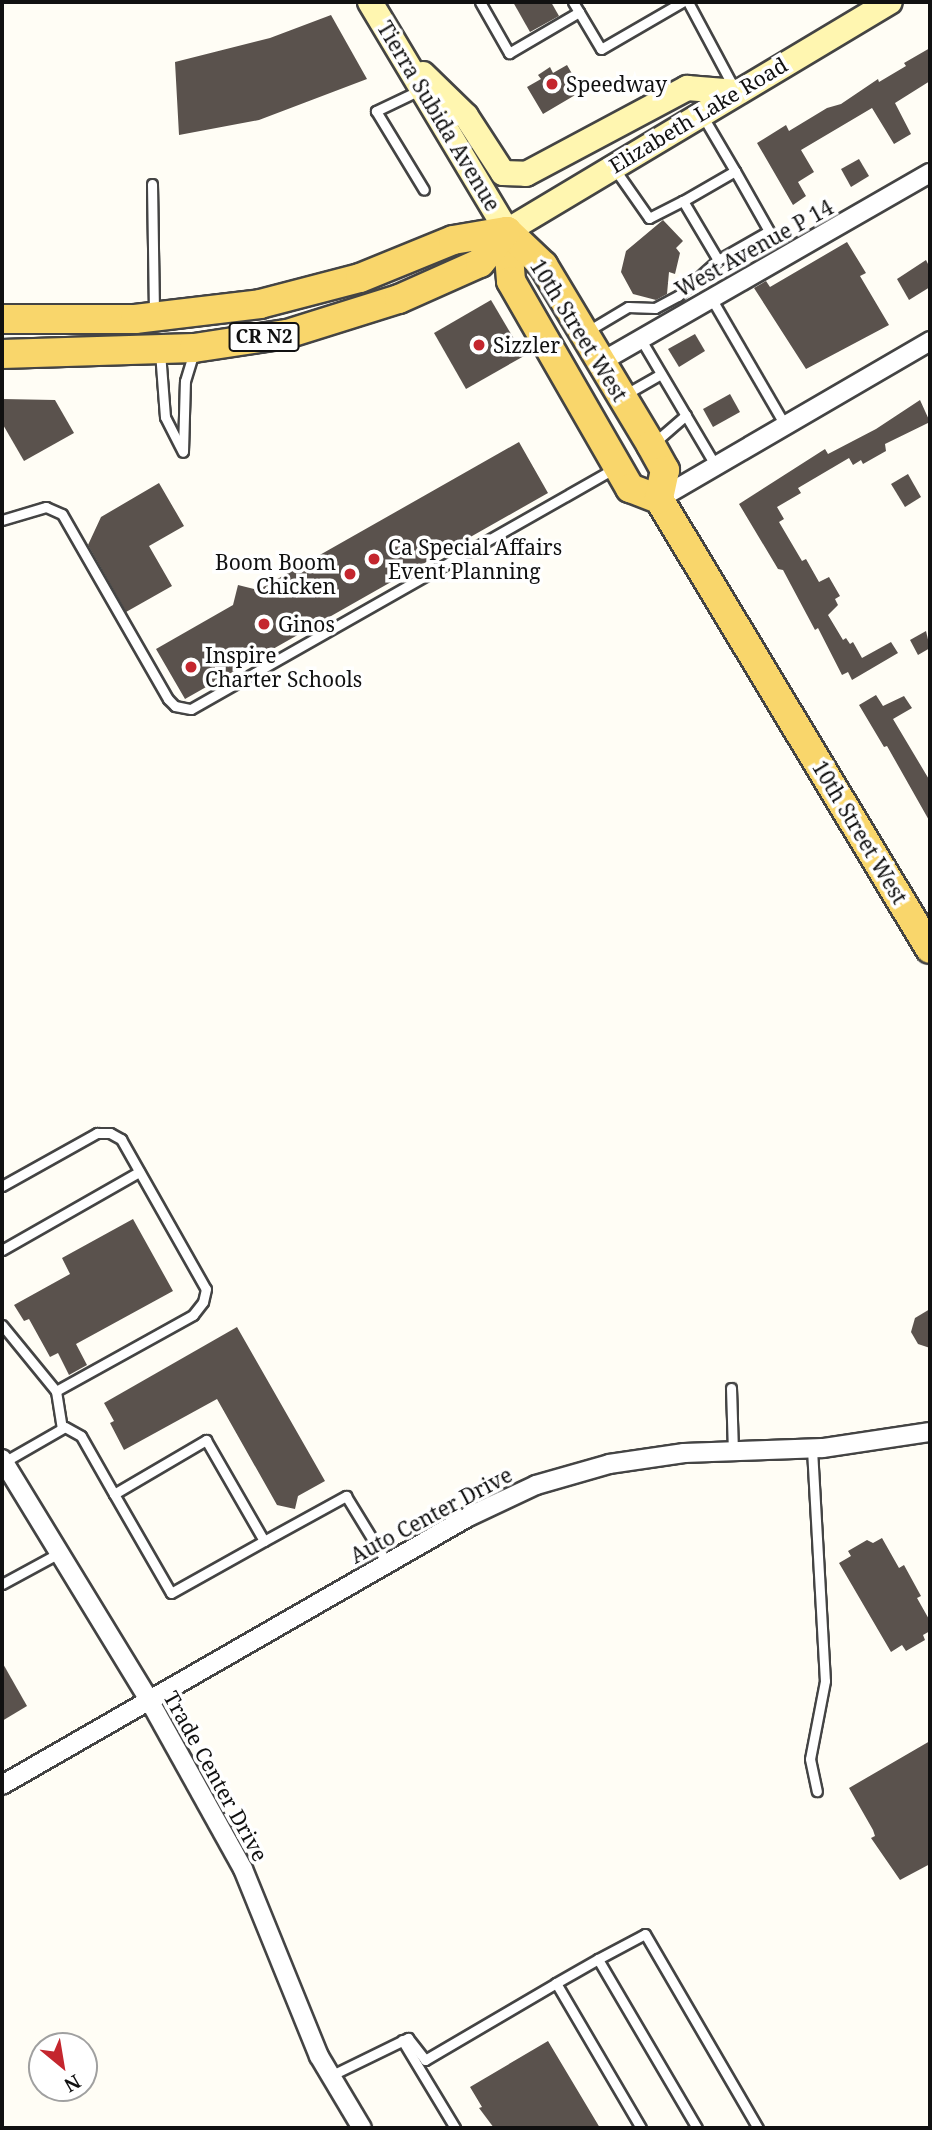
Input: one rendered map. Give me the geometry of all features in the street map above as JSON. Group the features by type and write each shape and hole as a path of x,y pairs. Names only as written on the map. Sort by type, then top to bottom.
{"main road":[{"name":"Tierra Subida Avenue","path":"370,2 507,231"},
{"name":"Elizabeth Lake Road","path":"507,231 890,2"},
{"path":"402,55 466,116 503,173 526,174 687,88 737,92"},
{"name":"CR N2","path":"2,319 154,317 260,304 360,278 453,240 507,231"},
{"name":"CR N2","path":"2,354 160,351 287,334 399,299 480,263 507,231"},
{"name":"10th Street West","path":"507,231 543,265 651,445 665,470 659,499"},
{"name":"10th Street West","path":"507,231 510,281 630,488 659,499 930,949"},
{"path":"154,317 160,351"}],"street":[{"name":"West Avenue P 14","path":"601,362 930,173"},
{"path":"659,499 930,341"},
{"name":"Auto Center Drive","path":"2,1785 468,1517 536,1485 609,1464 684,1453 811,1449 930,1432"},
{"name":"Trade Center Drive","path":"3,1461 149,1700 243,1869 319,2056 362,2128"}],"lane":[{"path":"480,2 509,53 579,12"},
{"path":"573,2 601,49 682,2"},
{"path":"688,2 737,92"},
{"path":"422,89 376,111 424,190"},
{"path":"583,333 628,307 655,308 678,296 718,260 769,231 701,113"},
{"path":"612,166 649,218 735,171"},
{"path":"152,184 154,317"},
{"path":"683,201 718,260"},
{"path":"711,298 785,425"},
{"path":"640,338 715,465"},
{"path":"160,351 165,417 183,452 185,381 194,348"},
{"path":"622,397 661,374"},
{"path":"651,445 685,415"},
{"path":"2,520 46,507 62,514 168,699 176,706 191,709 618,466"},
{"path":"2,1186 97,1133 110,1133 121,1139 206,1289 203,1302 193,1315 56,1391"},
{"path":"2,1250 139,1171"},
{"path":"2,1325 56,1391 62,1428"},
{"path":"731,1388 733,1451"},
{"path":"3,1461 62,1428"},
{"path":"62,1428 81,1436 171,1593 346,1496 387,1563"},
{"path":"114,1494 206,1440 264,1541"},
{"path":"811,1449 825,1681 810,1759 817,1791"},
{"path":"2,1584 59,1553"},
{"path":"330,2076 408,2038 425,2060 597,1959 645,1934 758,2128"},
{"path":"597,1959 696,2128"},
{"path":"556,1983 641,2128"},
{"path":"402,2040 455,2128"}],"building":[{"path":"513,2 551,2 559,16 530,32"},
{"path":"331,15 367,79 259,120 179,135 175,62 270,38"},
{"path":"930,48 930,81 895,103 911,134 894,144 872,108 801,150 814,172 798,182 806,196 793,205 757,143 786,125 789,131 827,108 841,104 878,79 879,82 906,66 904,63"},
{"path":"567,65 582,91 543,114 527,87 541,79 538,75 550,67 553,73"},
{"path":"859,159 869,176 851,187 841,169"},
{"path":"663,220 683,241 676,248 680,253 675,274 669,272 667,294 656,300 633,294 621,272 626,251"},
{"path":"847,242 866,273 860,276 889,325 806,369 754,288 766,281 770,287"},
{"path":"926,260 930,268 930,287 909,300 897,279"},
{"name":"Sizzler","path":"491,300 524,356 466,389 434,333"},
{"path":"695,334 705,351 679,367 668,349"},
{"path":"730,394 740,412 713,427 703,409"},
{"path":"2,399 55,400 74,433 24,461 2,423"},
{"path":"920,400 930,422 885,444 886,451 863,464 861,460 853,465 849,458 798,488 801,493 777,507 784,519 779,522 802,561 806,559 819,582 829,577 840,596 835,599 838,605 828,615 843,640 846,638 850,644 853,642 862,658 891,642 898,653 852,680 848,672 842,675 818,628 815,630 783,570 778,569 739,504 825,449 828,454 876,429"},
{"path":"519,442 548,493 185,699 156,649 233,605 238,585 258,590"},
{"path":"908,474 921,497 905,507 891,484"},
{"path":"159,483 184,526 149,546 172,586 126,612 88,545 101,517"},
{"path":"926,631 930,648 918,655 910,640"},
{"path":"876,695 883,706 904,696 912,708 893,719 930,781 930,822 887,746 884,747 859,705"},
{"path":"133,1219 173,1291 76,1344 87,1365 69,1375 58,1353 50,1357 29,1319 24,1321 14,1305 70,1274 62,1258"},
{"path":"930,1309 930,1348 918,1344 911,1332 915,1318"},
{"path":"237,1327 325,1481 298,1496 295,1509 277,1505 217,1399 124,1450 110,1423 114,1421 104,1403"},
{"path":"882,1538 899,1568 904,1565 921,1596 917,1598 930,1621 930,1631 923,1635 925,1640 906,1651 902,1645 891,1652 839,1563 851,1556 848,1551 867,1540 873,1543"},
{"path":"2,1662 27,1706 2,1721"},
{"path":"930,1741 930,1864 900,1880 871,1838 875,1836 873,1830 849,1788"},
{"path":"548,2041 600,2128 494,2128 479,2108 482,2107 470,2087"}],"place":[{"name":"Speedway","path":"552,84"},
{"name":"Sizzler","path":"479,345"},
{"name":"Ca Special Affairs Event Planning","path":"374,559"},
{"name":"Boom Boom Chicken","path":"350,574"},
{"name":"Ginos","path":"264,624"},
{"name":"Inspire Charter Schools","path":"191,667"}]}
